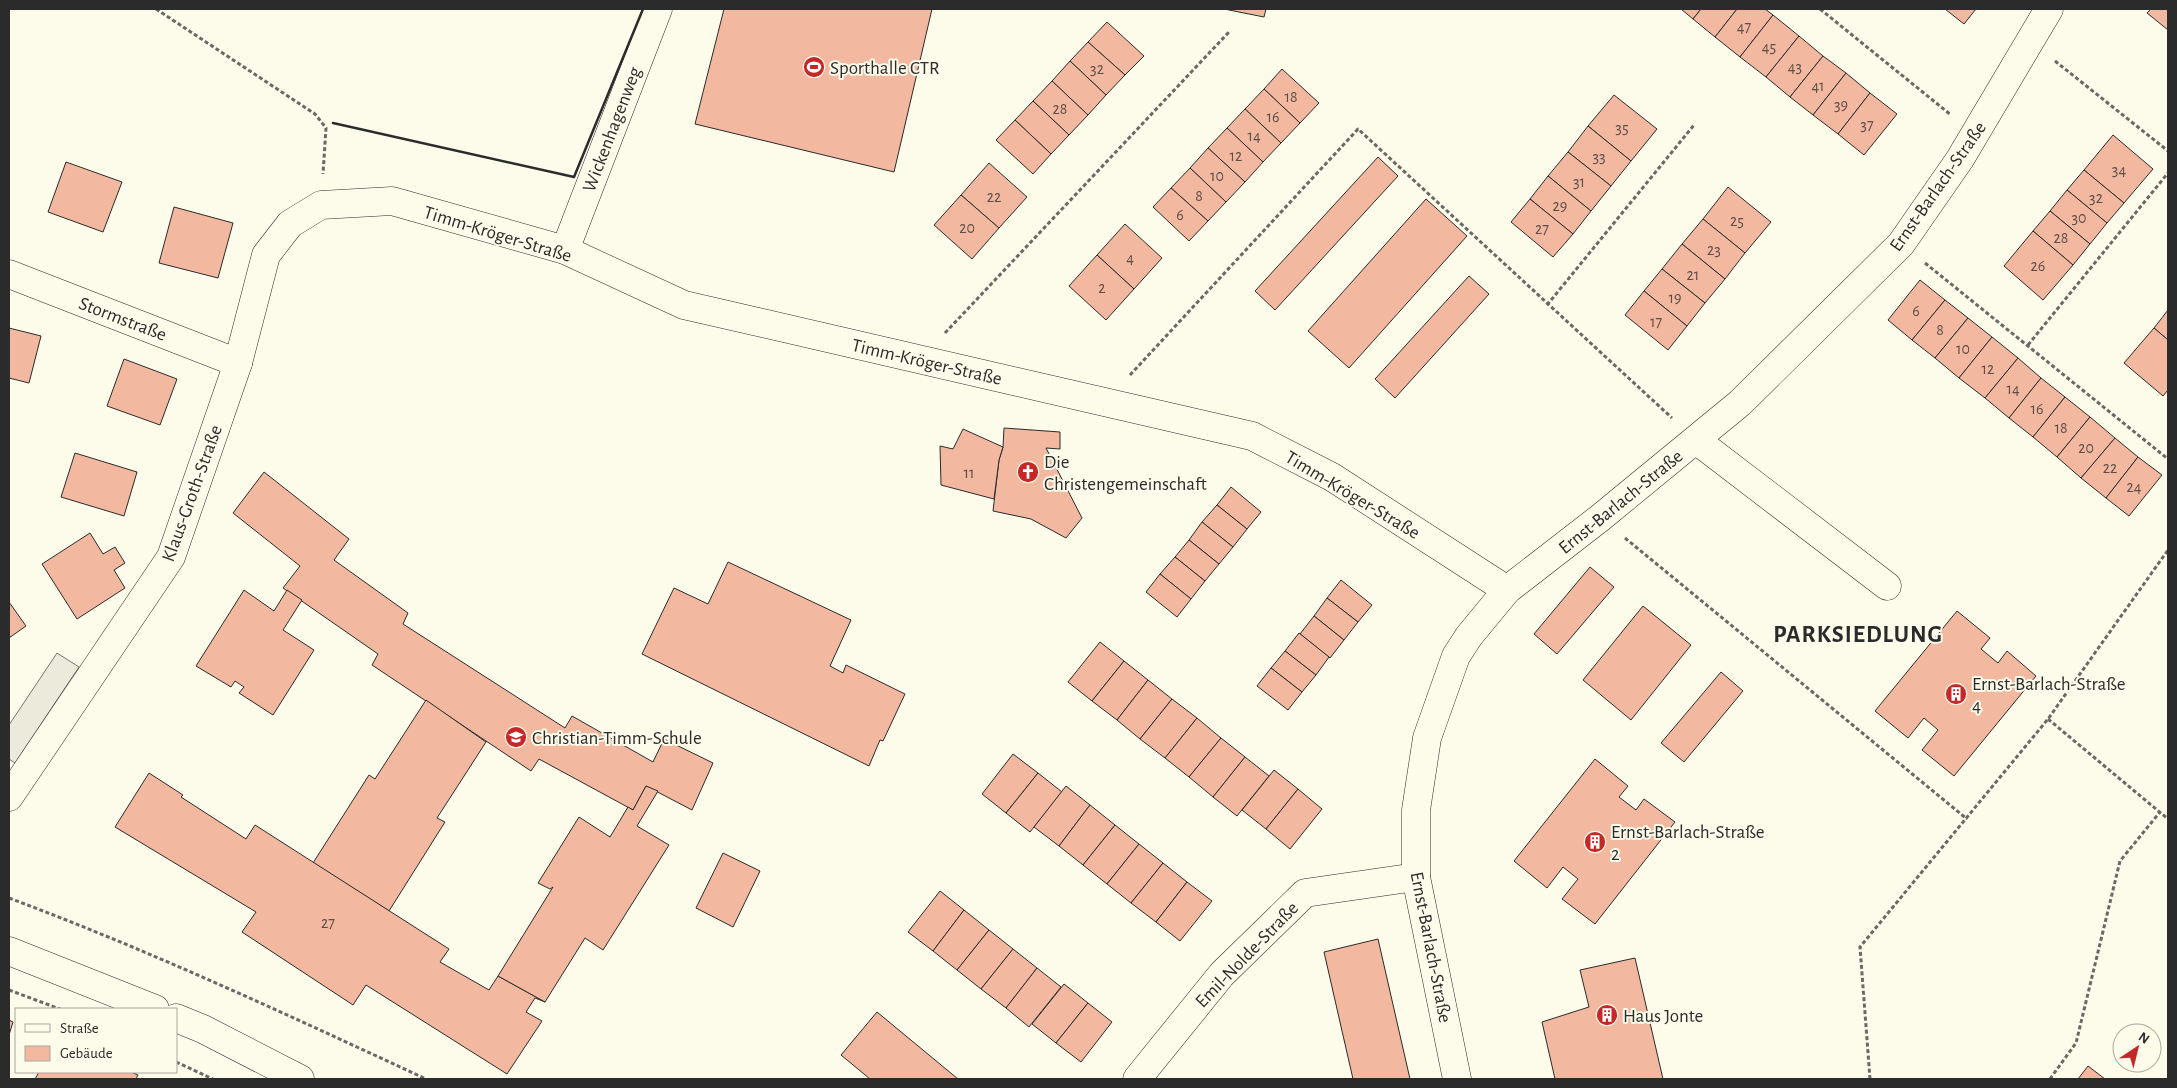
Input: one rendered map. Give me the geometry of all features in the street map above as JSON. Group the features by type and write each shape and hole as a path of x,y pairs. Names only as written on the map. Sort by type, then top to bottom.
{"street":[{"name":"Wickenhagenweg","path":"565,250 658,9"},
{"name":"Ernst-Barlach-Straße","path":"1457,1079 1416,877 1416,810 1427,738 1456,656 1469,636 1507,590 1600,518 1740,404 1900,244 1975,134 2049,9"},
{"name":"Timm-Kröger-Straße","path":"321,204 392,201 565,250 684,305 1252,436 1332,477 1507,590"},
{"name":"Klaus-Groth-Straße","path":"9,797 171,557 238,362 266,255 290,224 321,204"},
{"name":"Stormstraße","path":"9,274 238,362"},
{"path":"1696,440 1887,586"},
{"name":"Emil-Nolde-Straße","path":"1137,1079 1222,974 1305,893 1416,877"},
{"path":"9,951 152,1008"},
{"path":"178,1019 203,1029 300,1079"}],"path":[{"path":"156,9 314,114 326,128 321,204"},
{"path":"1820,9 1975,134"},
{"path":"920,360 1229,32"},
{"path":"2030,41 2168,151"},
{"path":"1547,305 1694,125"},
{"path":"1105,402 1358,129 1547,305 1696,440"},
{"path":"2028,345 2168,173"},
{"path":"1900,244 2168,459"},
{"path":"1600,518 1966,819"},
{"path":"1870,1079 1860,947 2048,719 2168,550"},
{"path":"2048,719 2168,819"},
{"path":"2050,1079 2076,1043 2120,861 2160,812"},
{"path":"9,898 56,915 253,998 426,1079"},
{"path":"9,990 57,1008"},
{"path":"178,1063 213,1079"}],"shaded area":[{"path":"57,653 79,667 15,763 9,759 9,725"}],"building":[{"name":"Sporthalle CTR","path":"724,9 932,9 894,172 695,124"},
{"path":"1224,9 1266,9 1264,17"},
{"path":"1681,9 1701,9 1693,19"},
{"path":"1701,9 1737,9 1715,37 1693,19"},
{"path":"1737,9 1765,9 1773,15 1740,57 1715,37"},
{"path":"1945,9 1976,9 1964,24"},
{"path":"2151,9 2168,9 2168,30 2147,13"},
{"path":"1773,15 1799,36 1766,77 1740,57"},
{"path":"1107,22 1144,56 1125,75 1088,42"},
{"path":"1799,36 1823,56 1790,97 1766,77"},
{"path":"1088,42 1125,75 1106,95 1070,61"},
{"path":"1823,56 1846,73 1813,115 1790,97"},
{"path":"1070,61 1106,95 1088,115 1052,81"},
{"path":"1282,69 1319,103 1300,123 1264,89"},
{"path":"1846,73 1870,93 1838,134 1813,115"},
{"path":"1052,81 1088,115 1069,135 1033,101"},
{"path":"1264,89 1300,123 1281,143 1245,109"},
{"path":"1870,93 1897,114 1864,155 1838,134"},
{"path":"1614,95 1657,129 1631,161 1588,126"},
{"path":"1033,101 1069,135 1051,154 1015,120"},
{"path":"1245,109 1281,143 1263,162 1227,128"},
{"path":"1015,120 1051,154 1033,174 996,140"},
{"path":"1588,126 1631,161 1611,186 1568,152"},
{"path":"1227,128 1263,162 1245,182 1208,148"},
{"path":"2113,135 2153,169 2124,203 2084,170"},
{"path":"1208,148 1245,182 1226,202 1190,168"},
{"path":"1568,152 1611,186 1591,211 1548,176"},
{"path":"1378,157 1398,176 1275,310 1255,291"},
{"path":"66,162 122,182 103,232 48,212"},
{"path":"989,163 1027,197 999,228 961,195"},
{"path":"1190,168 1226,202 1208,221 1171,188"},
{"path":"2084,170 2124,203 2107,223 2067,190"},
{"path":"1548,176 1591,211 1573,234 1530,199"},
{"path":"1728,187 1771,222 1745,253 1703,219"},
{"path":"1171,188 1208,221 1189,241 1153,207"},
{"path":"2067,190 2107,223 2090,244 2050,211"},
{"path":"961,195 999,228 972,259 934,225"},
{"path":"1426,199 1467,236 1349,368 1308,331"},
{"path":"1530,199 1573,234 1553,257 1511,222"},
{"path":"174,207 233,223 218,278 159,263"},
{"path":"2050,211 2090,244 2073,265 2033,231"},
{"path":"1703,219 1745,253 1725,279 1682,244"},
{"path":"1125,224 1162,258 1134,289 1097,255"},
{"path":"2033,231 2073,265 2043,300 2004,266"},
{"path":"1682,244 1725,279 1705,303 1662,269"},
{"path":"1097,255 1134,289 1106,320 1069,286"},
{"path":"1662,269 1705,303 1687,326 1644,291"},
{"path":"1469,276 1489,294 1395,398 1375,379"},
{"path":"1920,280 1945,300 1912,340 1888,320"},
{"path":"1644,291 1687,326 1668,350 1625,315"},
{"path":"1945,300 1968,318 1935,358 1912,340"},
{"path":"2168,310 2168,340 2154,328"},
{"path":"1968,318 1992,337 1959,378 1935,358"},
{"path":"9,328 41,336 29,383 9,378"},
{"path":"2154,328 2168,340 2168,390 2163,396 2124,363"},
{"path":"1992,337 2018,358 1985,398 1959,378"},
{"path":"2018,358 2041,378 2009,418 1985,398"},
{"path":"124,359 177,379 160,425 107,406"},
{"path":"2041,378 2065,397 2033,437 2009,418"},
{"path":"2065,397 2090,417 2057,457 2033,437"},
{"path":"2090,417 2115,438 2081,478 2057,457"},
{"name":"Die Christengemeinschaft","path":"1004,428 1060,432 1060,449 1046,448 1082,518 1066,538 1031,519 993,511 999,460 1003,447"},
{"path":"963,429 1003,447 999,460 994,499 941,485 940,446 953,449"},
{"path":"2115,438 2138,457 2106,498 2081,478"},
{"path":"75,453 137,472 124,516 61,497"},
{"path":"2138,457 2162,475 2129,516 2106,498"},
{"path":"264,472 349,539 334,560 408,613 403,624 565,728 572,716 653,762 664,739 713,763 692,810 646,786 633,810 539,759 531,771 372,665 378,654 283,588 300,566 233,513"},
{"path":"1231,487 1261,512 1247,529 1217,505"},
{"path":"1217,505 1247,529 1233,547 1202,522"},
{"path":"1202,522 1233,547 1219,564 1189,540"},
{"path":"90,533 103,554 115,547 125,563 114,570 125,588 77,619 42,564"},
{"path":"1189,540 1219,564 1205,581 1175,557"},
{"path":"1175,557 1205,581 1191,599 1160,574"},
{"path":"728,562 851,620 830,666 843,673 846,665 905,694 883,741 880,740 869,766 642,654 674,588 708,604"},
{"path":"1590,567 1614,587 1557,654 1534,634"},
{"path":"1160,574 1191,599 1177,617 1146,592"},
{"path":"1341,580 1372,605 1358,622 1327,598"},
{"path":"244,590 274,611 287,590 302,600 283,630 314,650 273,715 239,693 244,687 235,681 231,687 196,666"},
{"path":"1327,598 1358,622 1344,640 1314,616"},
{"path":"9,602 26,626 9,638"},
{"path":"1643,606 1691,645 1631,720 1583,680"},
{"name":"Ernst-Barlach-Straße 4","path":"1957,611 1990,638 1981,649 1998,663 2007,651 2036,676 1954,776 1922,750 1938,730 1924,718 1908,738 1875,711"},
{"path":"1314,616 1344,640 1330,658 1300,634"},
{"path":"1299,633 1329,657 1316,675 1285,651"},
{"path":"1100,642 1124,661 1092,701 1068,682"},
{"path":"1285,651 1316,675 1302,692 1271,668"},
{"path":"1124,661 1148,680 1117,720 1092,701"},
{"path":"1271,668 1302,692 1288,710 1257,686"},
{"path":"1721,672 1743,691 1684,762 1661,743"},
{"path":"1148,680 1172,699 1140,739 1117,720"},
{"path":"1172,699 1197,718 1165,758 1140,739"},
{"path":"426,700 486,742 437,818 445,822 389,911 313,863 369,775 375,779"},
{"path":"1197,718 1221,738 1189,777 1165,758"},
{"path":"1221,738 1245,757 1213,797 1189,777"},
{"path":"1013,754 1038,773 1006,813 982,794"},
{"path":"1245,757 1269,776 1237,816 1213,797"},
{"name":"Ernst-Barlach-Straße 2","path":"1595,759 1628,786 1619,797 1636,810 1644,799 1675,822 1595,924 1562,899 1578,879 1563,867 1547,888 1514,861"},
{"path":"1274,770 1298,789 1266,829 1242,810"},
{"path":"149,773 183,795 181,797 246,839 255,825 449,949 440,962 489,990 498,976 545,1002 535,998 526,1012 542,1021 507,1074 366,985 353,1005 242,932 256,912 115,827"},
{"path":"1038,773 1062,792 1030,832 1006,813"},
{"path":"646,786 658,791 637,826 669,845 603,950 585,938 545,1002 498,976 553,887 550,889 538,883 579,817 610,837 628,807 633,810"},
{"path":"1066,786 1090,805 1059,846 1034,827"},
{"path":"1298,789 1322,809 1290,849 1266,829"},
{"path":"1090,805 1115,825 1083,865 1059,846"},
{"path":"1115,825 1139,844 1107,884 1083,865"},
{"path":"1139,844 1163,863 1131,903 1107,884"},
{"path":"723,853 760,871 733,927 696,908"},
{"path":"1163,863 1187,882 1156,922 1131,903"},
{"path":"1187,882 1212,901 1180,941 1156,922"},
{"path":"940,891 964,910 933,951 908,932"},
{"path":"964,910 989,930 957,970 933,951"},
{"path":"989,930 1013,949 981,989 957,970"},
{"path":"1378,939 1410,1079 1353,1079 1324,952"},
{"path":"1013,949 1037,968 1006,1008 981,989"},
{"name":"Haus Jonte","path":"1635,958 1663,1079 1555,1079 1542,1022 1589,1007 1580,970"},
{"path":"1037,968 1061,987 1029,1027 1006,1008"},
{"path":"1064,984 1088,1003 1056,1043 1032,1024"},
{"path":"1088,1003 1112,1022 1081,1062 1056,1043"},
{"path":"877,1012 958,1079 870,1079 841,1055"},
{"path":"9,1020 13,1022 9,1035"},
{"path":"2088,1066 2105,1079 2078,1079"},
{"path":"38,1073 133,1073 138,1075 136,1079 35,1079"}],"wall":[{"path":"333,123 574,177 643,9"}],"place":[{"name":"Sporthalle CTR","path":"814,67"},
{"name":"Die Christengemeinschaft","path":"1028,472"},
{"name":"Ernst-Barlach-Straße 4","path":"1956,694"},
{"name":"Christian-Timm-Schule","path":"516,737"},
{"name":"Ernst-Barlach-Straße 2","path":"1595,842"},
{"name":"Haus Jonte","path":"1607,1015"}],"district":[{"name":"PARKSIEDLUNG","path":"1858,634"}]}
